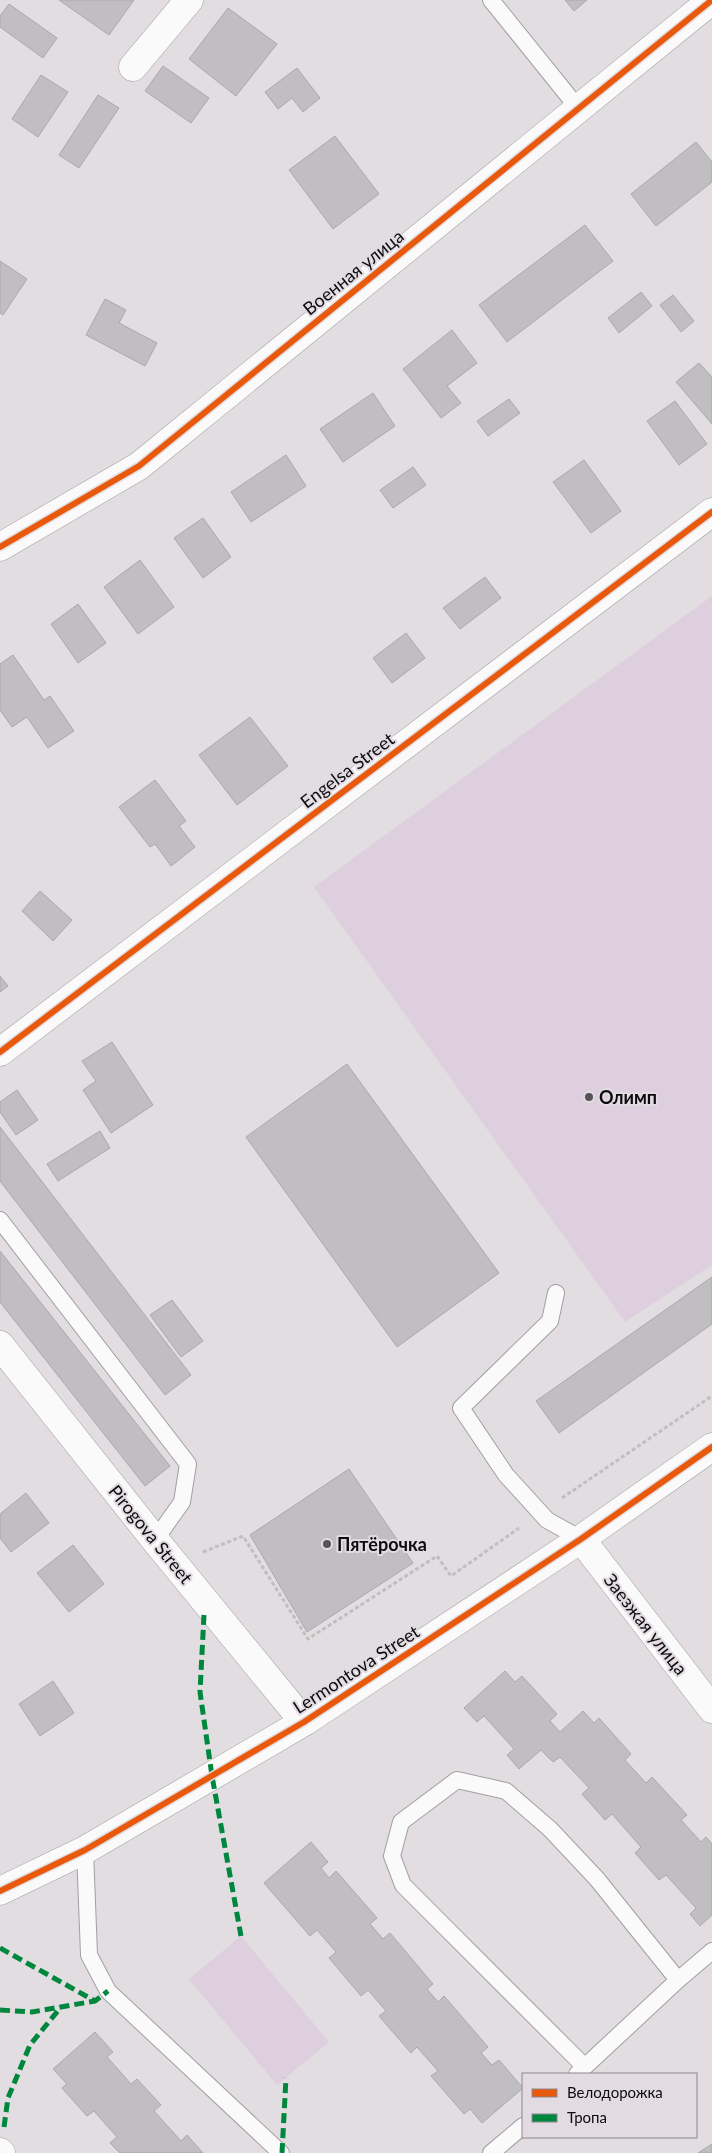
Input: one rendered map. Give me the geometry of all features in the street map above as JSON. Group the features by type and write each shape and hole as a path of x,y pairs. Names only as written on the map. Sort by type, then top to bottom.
{"street":[{"path":"133,67 189,0"},
{"name":"Военная улица","path":"0,547 139,466 712,0"},
{"name":"Engelsa Street","path":"0,1052 712,512"},
{"name":"Pirogova Street","path":"0,1345 155,1540 304,1722"},
{"name":"Lermontova Street","path":"0,1890 85,1850 304,1722 581,1539 712,1447"},
{"name":"Заезжая улица","path":"581,1539 712,1709"}],"lane":[{"path":"491,0 578,108"},
{"path":"0,1220 188,1464 182,1502 155,1540"},
{"path":"556,1293 550,1321 461,1408 506,1475 546,1520 581,1539"},
{"path":"678,1980 597,1879 550,1830 506,1791 457,1780 401,1822 392,1856 403,1885 580,2070 712,1951"},
{"path":"85,1850 89,1956 108,1991 281,2153"},
{"path":"491,2153 522,2127"}],"path":[{"path":"243,1536 308,1639 437,1556 451,1576 455,1574 540,1512 712,1396"}],"shaded area":[{"name":"Олимп","path":"712,596 712,1265 625,1322 314,887"},
{"path":"241,1936 329,2042 277,2085 189,1979"}],"building":[{"path":"59,0 134,0 109,35"},
{"path":"565,0 587,0 574,11"},
{"path":"9,4 57,38 43,58 0,27 0,16"},
{"path":"228,8 277,44 236,96 189,59"},
{"path":"163,66 209,98 191,123 145,91"},
{"path":"297,68 320,98 303,112 292,98 278,109 265,92"},
{"path":"41,75 68,92 38,137 12,119"},
{"path":"98,95 119,108 79,168 59,155"},
{"path":"335,136 379,194 333,229 289,170"},
{"path":"696,142 712,162 712,182 656,226 631,194"},
{"path":"585,225 613,261 507,342 479,305"},
{"path":"0,261 27,279 3,315 0,313"},
{"path":"641,292 652,306 619,333 608,318"},
{"path":"673,295 694,321 681,332 660,305"},
{"path":"105,299 126,310 119,323 157,343 145,366 86,335"},
{"path":"452,330 477,363 447,386 461,403 441,418 403,369"},
{"path":"699,363 712,377 712,424 676,382"},
{"path":"373,393 395,426 343,462 320,429"},
{"path":"509,399 520,413 488,436 477,421"},
{"path":"675,401 707,444 679,465 647,421"},
{"path":"286,455 306,486 251,522 231,492"},
{"path":"584,460 621,511 591,533 553,482"},
{"path":"413,467 426,485 393,508 380,490"},
{"path":"203,518 231,557 203,578 174,538"},
{"path":"140,560 174,607 138,634 104,587"},
{"path":"485,577 501,598 460,629 443,608"},
{"path":"78,604 106,643 78,663 51,624"},
{"path":"406,633 425,658 392,683 373,658"},
{"path":"13,655 44,700 50,696 74,731 48,748 27,717 12,727 0,710 0,664"},
{"path":"250,717 288,766 237,805 199,755"},
{"path":"155,780 186,821 179,826 195,847 171,866 155,844 150,847 119,807"},
{"path":"40,891 72,920 53,941 22,911"},
{"path":"0,976 8,986 0,992"},
{"path":"112,1042 153,1105 111,1133 83,1090 96,1081 82,1061"},
{"path":"347,1064 499,1273 397,1347 246,1137"},
{"path":"17,1090 38,1120 16,1135 0,1112 0,1102"},
{"path":"0,1127 191,1375 165,1395 0,1181"},
{"path":"100,1131 110,1148 58,1181 47,1164"},
{"path":"0,1251 170,1466 145,1486 0,1302"},
{"path":"712,1277 712,1324 559,1433 536,1401"},
{"path":"172,1300 203,1341 181,1357 150,1315"},
{"name":"Пятёрочка","path":"349,1469 413,1563 307,1632 250,1535"},
{"path":"26,1493 49,1523 11,1552 0,1538 0,1514"},
{"path":"73,1545 104,1584 69,1612 37,1573"},
{"path":"505,1671 515,1682 522,1676 557,1714 550,1721 560,1732 583,1711 594,1723 599,1718 631,1754 625,1760 646,1783 652,1777 687,1815 681,1820 701,1842 706,1837 712,1844 712,1915 700,1926 690,1914 696,1908 666,1875 659,1880 635,1853 641,1847 612,1814 605,1820 582,1794 589,1788 560,1757 553,1762 541,1750 519,1769 507,1755 514,1749 484,1716 477,1722 464,1708"},
{"path":"53,1681 74,1713 40,1736 19,1704"},
{"path":"311,1842 328,1862 321,1868 329,1878 336,1871 377,1918 370,1924 383,1939 390,1933 433,1984 427,1989 438,2002 444,1996 488,2047 481,2053 492,2065 499,2060 522,2089 482,2123 470,2109 464,2114 431,2076 438,2071 417,2047 411,2053 379,2016 386,2011 368,1990 361,1996 329,1958 336,1952 317,1930 310,1936 264,1883"},
{"path":"95,2032 113,2052 107,2057 131,2084 137,2079 161,2105 154,2111 181,2141 187,2135 203,2153 120,2153 110,2143 117,2137 94,2111 87,2116 62,2088 67,2084 53,2069"},
{"path":"712,2144 712,2153 698,2153"}],"marked path":[{"path":"204,1615 200,1692 212,1776 241,1936"},
{"path":"0,1948 95,2001 108,1991"},
{"path":"0,2010 32,2012 95,2001"},
{"path":"4,2127 8,2098 30,2045 61,2007"},
{"path":"282,2153 286,2078"}],"cycle path":[{"path":"0,547 139,466 712,0"},
{"path":"0,1052 712,512"},
{"path":"0,1891 85,1850 304,1722 581,1539 712,1447"}],"place":[{"name":"Олимп","path":"589,1097"},
{"name":"Пятёрочка","path":"327,1544"}]}
